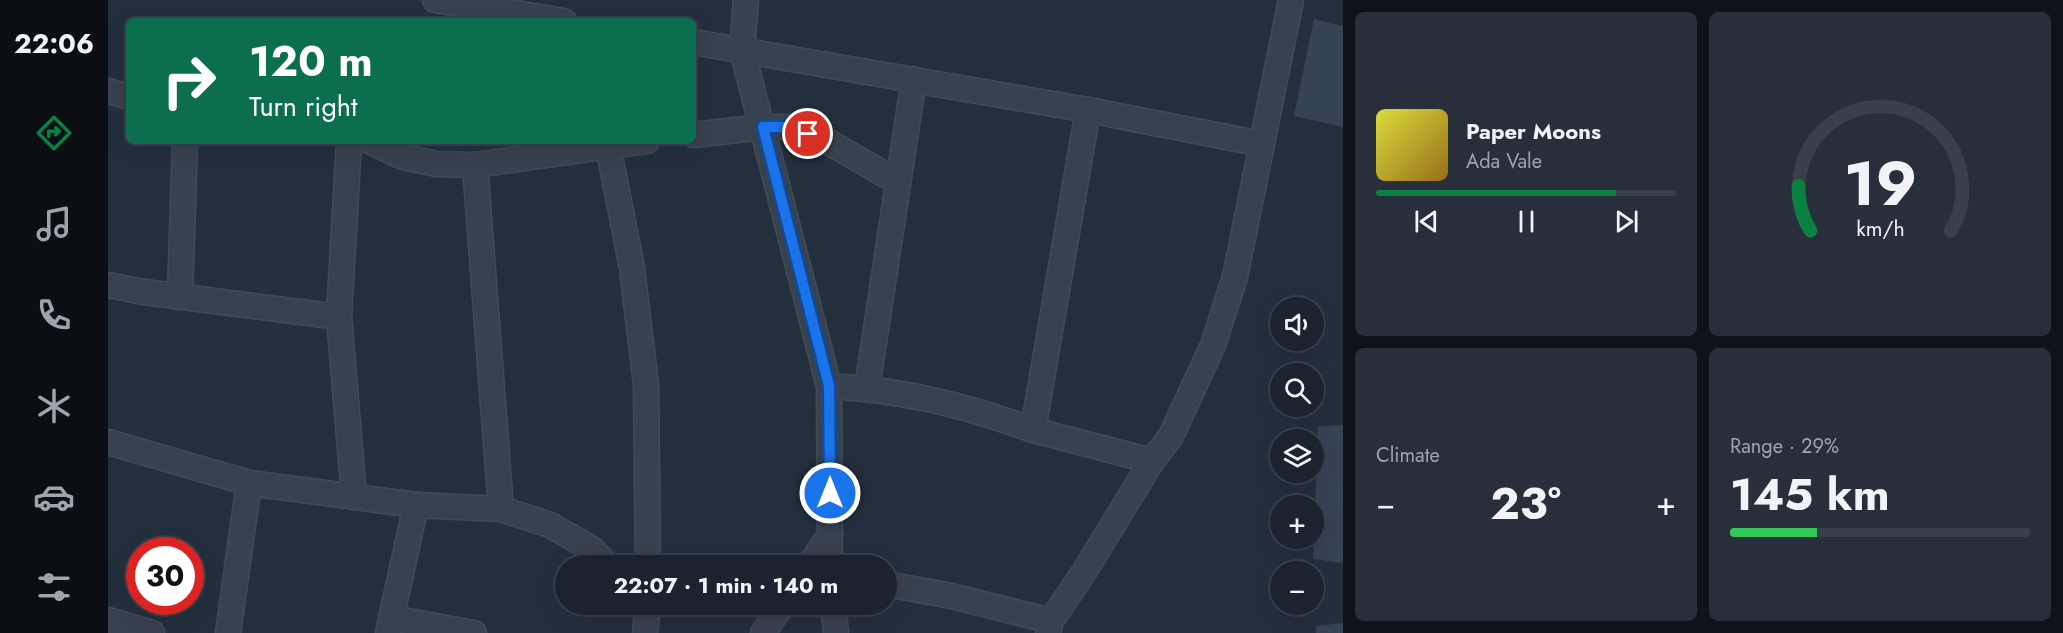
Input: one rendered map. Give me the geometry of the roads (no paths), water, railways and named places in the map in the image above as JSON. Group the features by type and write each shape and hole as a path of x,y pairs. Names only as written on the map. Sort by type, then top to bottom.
{"street":[{"path":"435,0 546,18"},
{"path":"746,0 742,50 829,386 830,555"},
{"path":"897,586 952,596 1050,627 1152,461 1171,436 1213,345 1235,277 1291,0"},
{"path":"696,42 1088,110 1262,144"},
{"path":"867,388 914,79"},
{"path":"108,91 126,96"},
{"path":"1033,430 1088,110"},
{"path":"696,135 763,127 791,127 825,140 898,182"},
{"path":"180,297 184,144"},
{"path":"349,144 339,317 354,497"},
{"path":"375,144 403,157 436,164 475,165 624,144"},
{"path":"608,146 632,268 646,385 648,555"},
{"path":"475,165 501,509"},
{"path":"108,285 180,297 339,317"},
{"path":"829,386 912,394 977,410 1033,430 1152,461"},
{"path":"108,442 249,483 416,505 501,509 549,525 592,549 598,555"},
{"path":"228,633 249,483"},
{"path":"416,505 389,626 474,633"},
{"path":"816,555 830,535"},
{"path":"763,633 775,615"},
{"path":"834,615 836,633"},
{"path":"108,620 152,633"}]}
